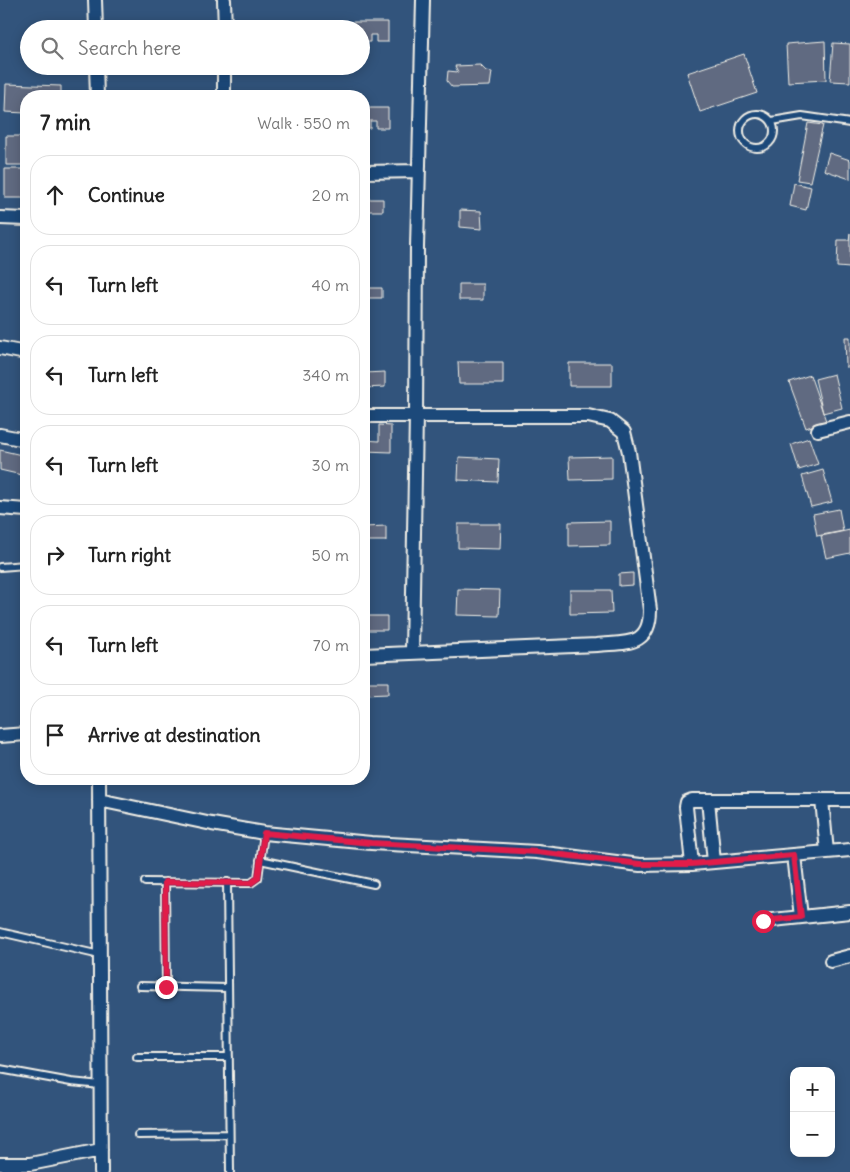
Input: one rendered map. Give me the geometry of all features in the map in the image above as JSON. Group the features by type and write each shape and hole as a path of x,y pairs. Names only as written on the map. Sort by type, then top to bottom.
{"street":[{"path":"95,0 96,20"},
{"path":"224,0 225,20"},
{"path":"412,652 417,247 423,0"},
{"path":"96,75 97,90"},
{"path":"224,75 224,90"},
{"path":"370,172 419,171"},
{"path":"0,218 20,219"},
{"path":"0,348 20,352"},
{"path":"370,416 588,416 610,421 624,432 629,452 650,623 646,634 634,641 597,645 370,655"},
{"path":"818,430 850,422"},
{"path":"0,435 20,439"},
{"path":"0,508 20,510"},
{"path":"0,736 20,734"},
{"path":"99,785 101,1172"},
{"path":"99,800 264,833 371,843 537,852 640,864 692,864 850,850"},
{"path":"692,864 687,802 708,800 850,800"},
{"path":"708,800 714,862"},
{"path":"822,800 827,852"},
{"path":"794,855 801,917"},
{"path":"763,921 850,912"},
{"path":"831,961 850,956"},
{"path":"0,1164 30,1164 101,1150"}],"lane":[{"path":"772,121 775,129 773,140 764,147 753,148 745,144 740,138 741,123 746,117 754,114 764,115 772,121 802,116 850,123"},
{"path":"0,567 20,565"},
{"path":"145,882 251,883 258,878 264,833"},
{"path":"260,860 374,884"},
{"path":"165,882 166,987"},
{"path":"227,882 230,1172"},
{"path":"0,932 100,955"},
{"path":"140,986 228,988"},
{"path":"137,1057 229,1057"},
{"path":"0,1069 71,1082 101,1085"},
{"path":"138,1135 230,1134"}],"building":[{"path":"370,22 388,22 388,42 376,42 376,35 370,35"},
{"path":"825,41 826,80 788,82 786,44"},
{"path":"833,43 850,44 850,82 830,81"},
{"path":"744,54 757,93 700,112 687,73"},
{"path":"480,65 486,71 492,72 490,86 452,87 447,81 448,71 458,72 455,66"},
{"path":"6,84 61,86 61,90 20,90 20,113 5,112"},
{"path":"370,108 388,108 388,128 376,128 376,121 370,121"},
{"path":"808,123 823,125 810,182 797,180"},
{"path":"6,136 20,136 20,165 6,165"},
{"path":"829,153 850,160 850,179 824,170"},
{"path":"5,169 20,169 20,198 5,198"},
{"path":"794,183 811,187 806,210 790,206"},
{"path":"370,199 383,199 383,211 370,211"},
{"path":"460,210 481,211 482,229 460,227"},
{"path":"850,233 850,268 837,267 838,240 849,240"},
{"path":"459,284 483,284 483,300 459,300"},
{"path":"370,288 382,288 382,298 370,298"},
{"path":"845,337 850,337 850,367 846,367"},
{"path":"458,362 503,362 503,384 459,384"},
{"path":"569,363 612,363 612,386 569,386"},
{"path":"385,372 385,387 370,388 370,373"},
{"path":"834,374 842,408 823,413 815,379"},
{"path":"810,375 826,421 806,428 789,382"},
{"path":"379,425 391,426 391,452 370,451 370,440 379,441"},
{"path":"809,438 818,464 799,470 791,444"},
{"path":"0,450 20,455 20,475 0,470"},
{"path":"612,456 612,479 570,480 569,457"},
{"path":"459,457 499,459 498,482 458,480"},
{"path":"823,470 832,502 811,507 802,476"},
{"path":"839,509 843,531 817,536 813,514"},
{"path":"610,521 610,545 569,546 569,522"},
{"path":"458,524 501,524 500,549 458,548"},
{"path":"386,526 386,541 370,541 370,527"},
{"path":"850,530 850,553 826,558 821,536"},
{"path":"633,573 633,585 619,586 619,574"},
{"path":"458,589 500,590 499,616 457,615"},
{"path":"570,590 611,590 612,613 570,614"},
{"path":"370,616 387,616 387,630 370,630"},
{"path":"370,682 388,682 388,694 370,695"}],"route":[{"path":"166,987 165,882 251,883 258,878 264,833 371,843 537,852 640,864 692,864 794,855 801,917 763,921"}]}
